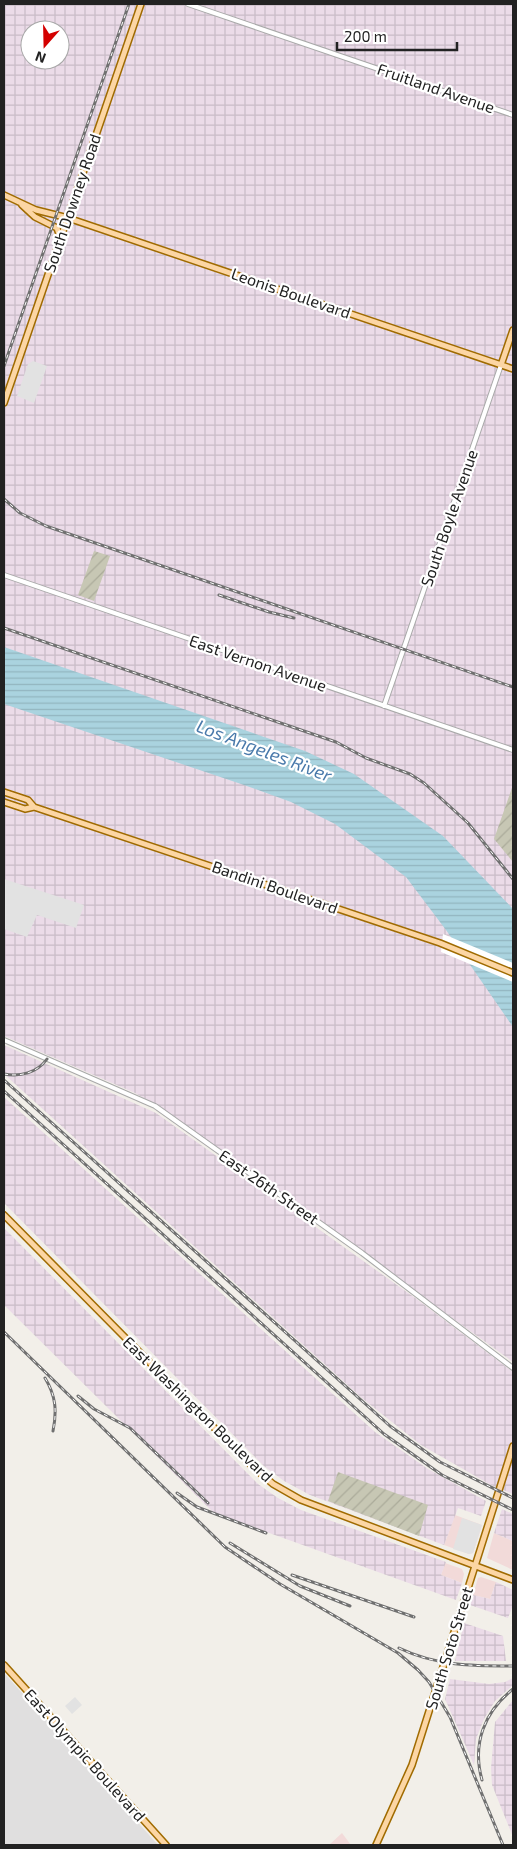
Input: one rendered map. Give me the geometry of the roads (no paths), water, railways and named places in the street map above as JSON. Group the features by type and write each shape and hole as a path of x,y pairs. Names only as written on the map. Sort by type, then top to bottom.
{"main road":[{"name":"South Downey Road","path":"4,403 141,4"},
{"path":"4,195 20,203 35,217 57,228 60,238"},
{"name":"Leonis Boulevard","path":"20,203 513,369"},
{"name":"South Boyle Avenue","path":"501,365 513,330"},
{"name":"Bandini Boulevard","path":"4,792 28,800 34,807 452,947 513,973"},
{"name":"Bandini Boulevard","path":"4,802 25,809 34,807"},
{"name":"East Washington Boulevard","path":"4,1215 252,1467 269,1481 301,1500 513,1580"},
{"name":"South Soto Street","path":"376,1845 412,1765 513,1446"},
{"name":"East Olympic Boulevard","path":"4,1664 166,1845"}],"street":[{"name":"Fruitland Avenue","path":"188,4 513,115"},
{"name":"South Boyle Avenue","path":"384,706 501,365"},
{"name":"East Vernon Avenue","path":"4,575 513,750"},
{"name":"East 26th Street","path":"4,1040 155,1106 362,1253 513,1368"}],"water":[{"name":"Los Angeles River","path":"4,647 305,751 354,774 443,836 513,909 513,1027 446,930 406,877 335,824 291,802 4,704"}],"railway":[{"path":"4,366 129,4"},
{"path":"4,499 20,513 46,526 513,687"},
{"path":"219,595 269,612 294,618"},
{"path":"4,628 336,742 366,758 410,774 424,783 468,823 513,879"},
{"path":"4,1074 28,1073 38,1068 47,1059"},
{"path":"4,1080 390,1426 440,1462 513,1498"},
{"path":"4,1091 384,1434 442,1475 513,1510"},
{"path":"4,1332 225,1547 280,1584 398,1653 418,1670 429,1682 450,1717 503,1845"},
{"path":"45,1378 55,1404 53,1431"},
{"path":"78,1396 94,1409 130,1428 208,1503"},
{"path":"177,1493 197,1507 266,1533"},
{"path":"230,1543 300,1586 350,1606"},
{"path":"292,1575 414,1617"},
{"path":"399,1648 441,1662 513,1666"},
{"path":"482,1780 479,1754 483,1730 495,1708 513,1689"}]}
